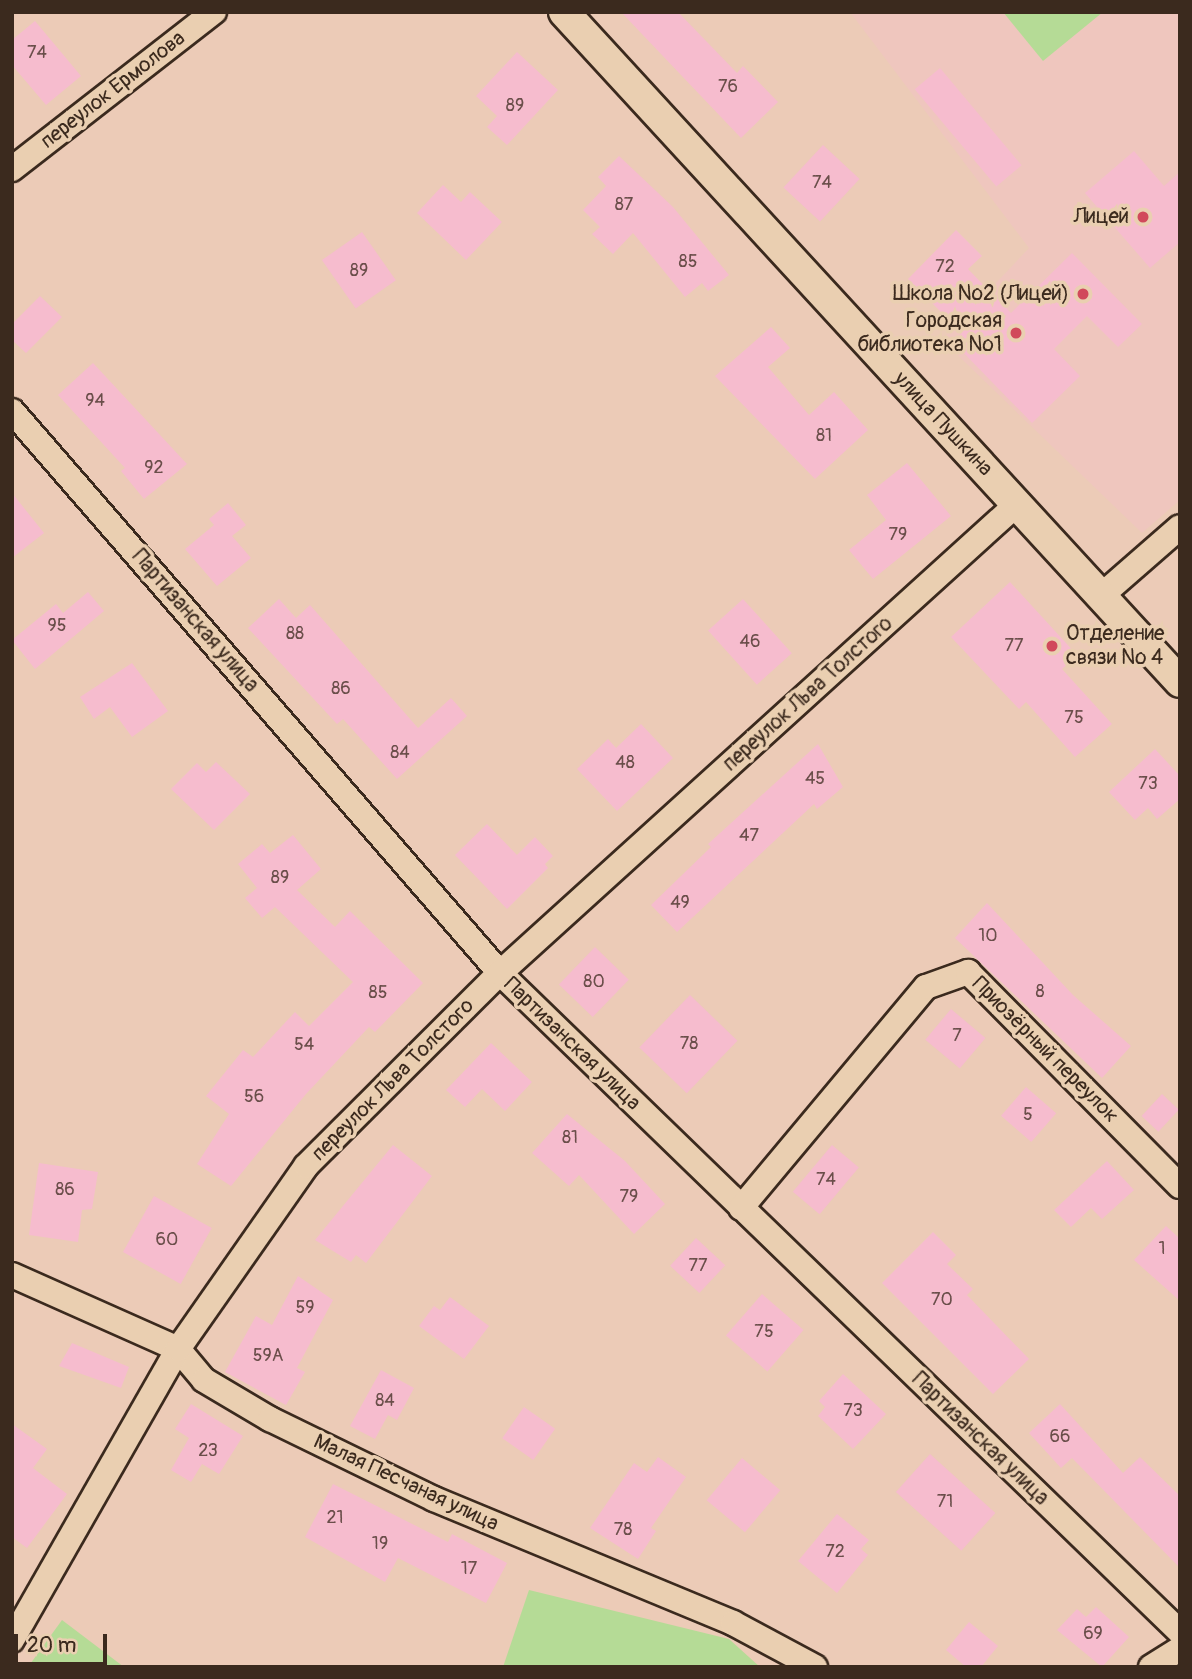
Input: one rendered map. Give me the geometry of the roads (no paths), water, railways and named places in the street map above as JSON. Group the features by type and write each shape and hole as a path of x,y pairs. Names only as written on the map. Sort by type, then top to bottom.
{"street":[{"name":"переулок Ермолова","path":"12,169 214,12"},
{"name":"улица Пушкина","path":"564,12 1180,682"},
{"name":"Партизанская улица","path":"12,411 500,973 1180,1632"},
{"name":"переулок Льва Толстого","path":"12,1640 178,1349 306,1166 500,973 1017,504"},
{"path":"1102,595 1180,527"},
{"name":"Приозёрный переулок","path":"741,1209 926,987 968,972 1180,1186"},
{"name":"Малая Песчаная улица","path":"12,1275 178,1349 204,1380 270,1419 433,1499 733,1623 815,1667"},
{"path":"1151,1667 1180,1649"}],"place":[{"name":"Лицей","path":"1143,217"},
{"name":"Школа №2 (Лицей)","path":"1083,294"},
{"name":"Городская библиотека №1","path":"1016,333"},
{"name":"Отделение связи № 4","path":"1052,646"}]}
